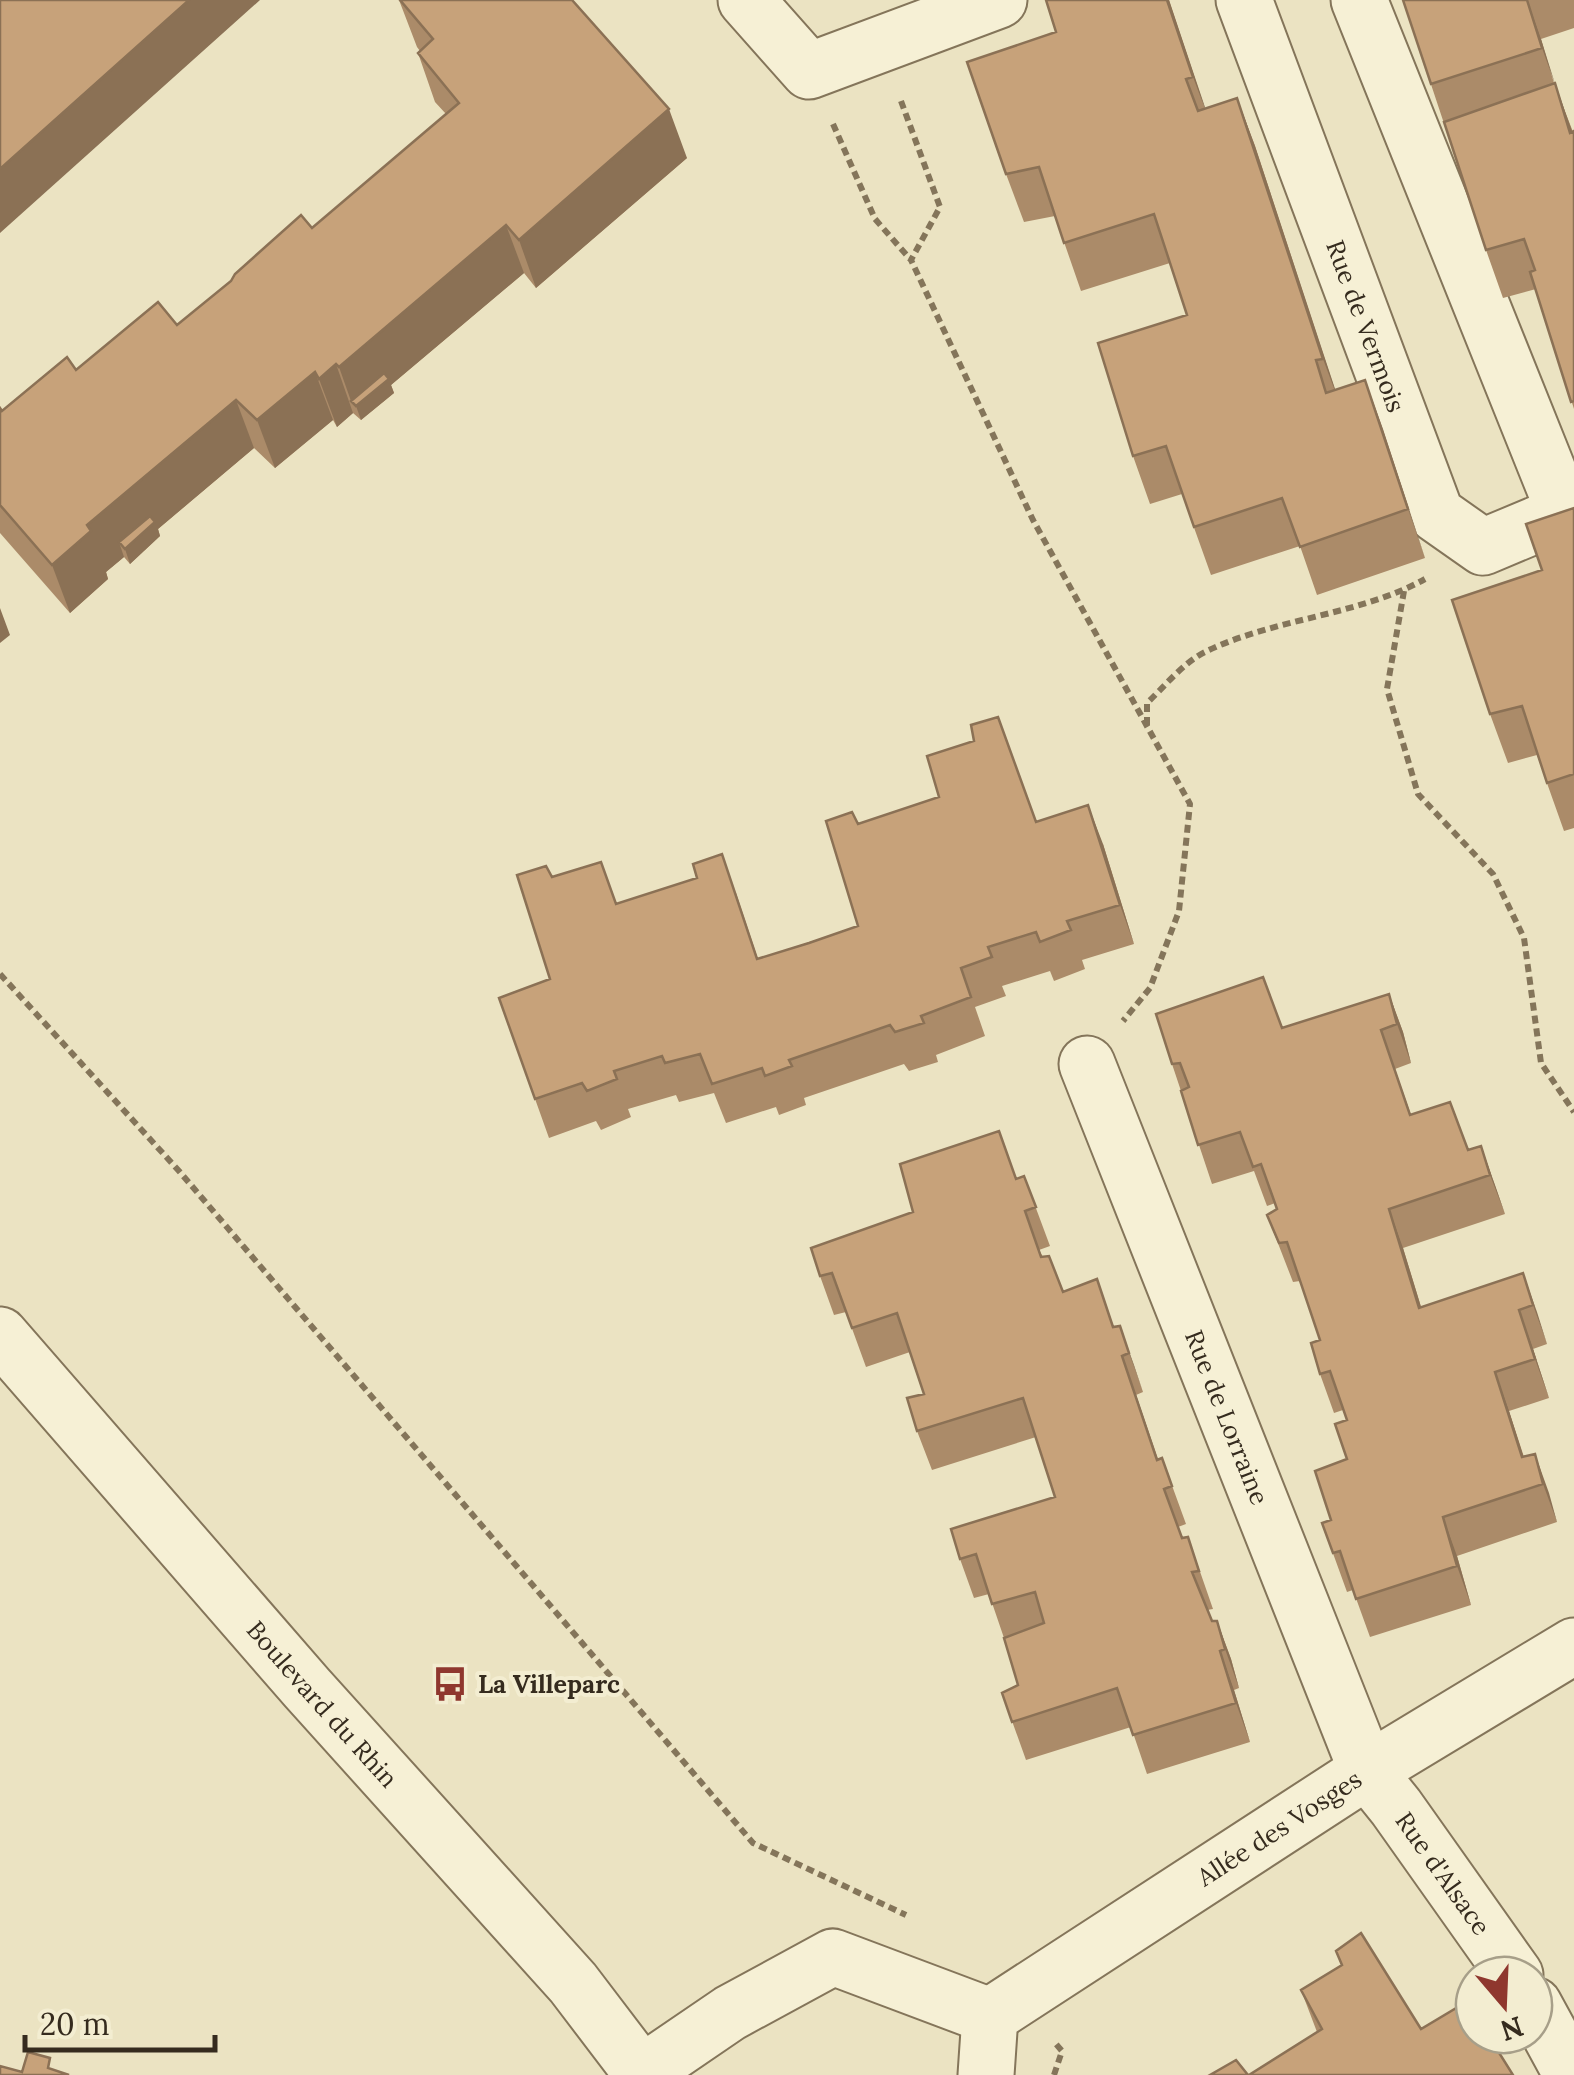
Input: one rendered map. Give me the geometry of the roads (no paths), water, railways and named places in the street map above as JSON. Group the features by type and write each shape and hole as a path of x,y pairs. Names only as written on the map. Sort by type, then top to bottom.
{"street":[{"path":"746,0 809,70 1000,0"},
{"name":"Rue de Vermois","path":"1244,0 1436,514 1483,546 1569,510"},
{"path":"1359,0 1569,510"},
{"name":"Rue de Lorraine","path":"1087,1064 1367,1771"},
{"name":"Boulevard du Rhin","path":"0,1335 307,1688 574,1984 642,2074"},
{"name":"Allée des Vosges","path":"1004,2007 1367,1771 1574,1646"},
{"name":"Rue d'Alsace","path":"1367,1771 1502,1955"},
{"path":"642,2074 730,2013 833,1957 1004,2007 986,2075"},
{"path":"1554,2042 1572,2075"}],"place":[{"name":"La Villeparc","path":"450,1684"}]}
